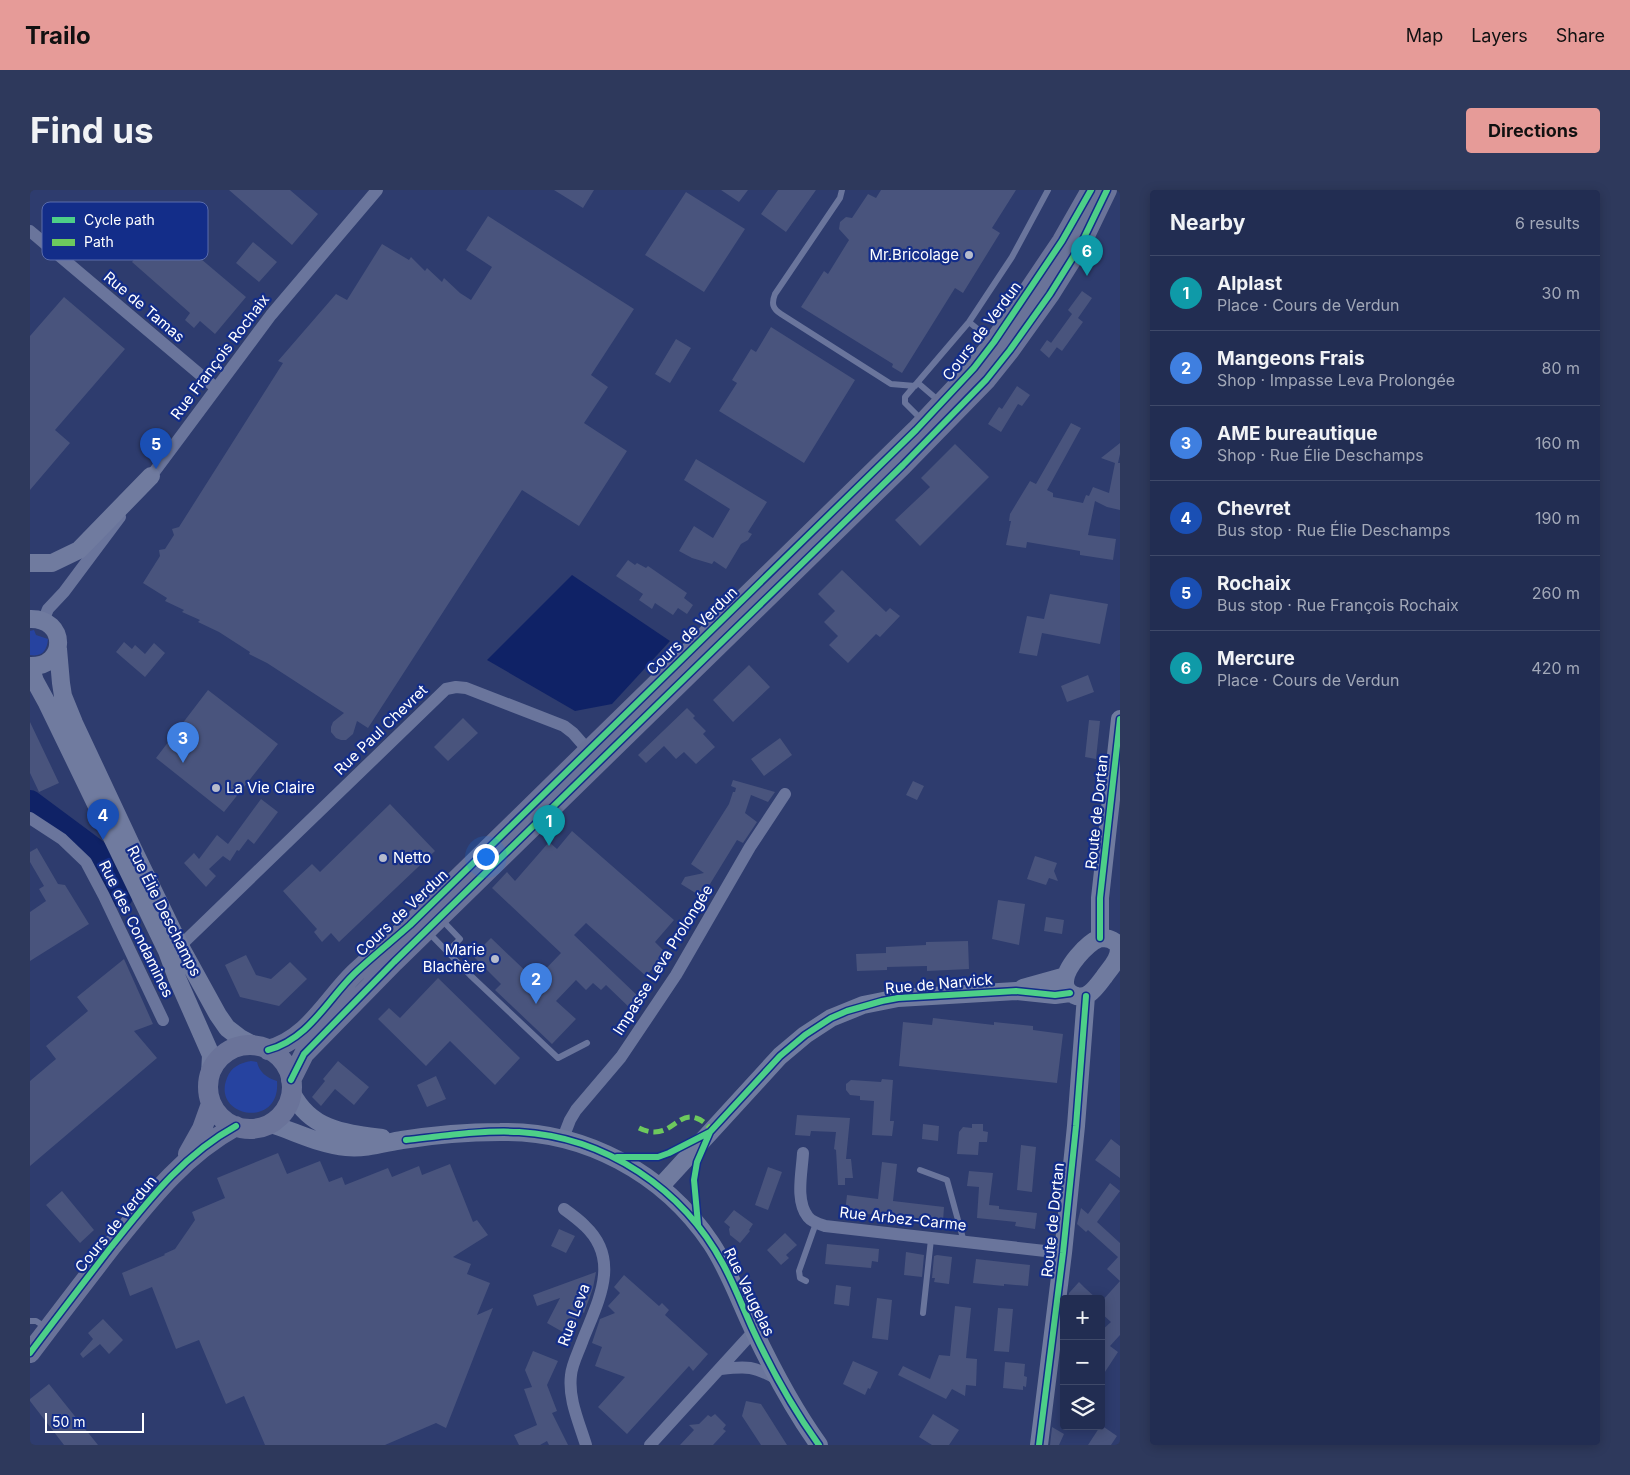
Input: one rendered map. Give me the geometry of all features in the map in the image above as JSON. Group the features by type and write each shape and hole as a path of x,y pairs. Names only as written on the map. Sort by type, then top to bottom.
{"main road":[{"name":"Cours de Verdun","path":"261,1048 280,1046 293,1040 322,1013 355,973 410,925 920,426 974,368 994,342 1062,241 1090,190"},
{"name":"Cours de Verdun","path":"292,1086 304,1054 432,924 903,466 986,380 1050,294 1080,246 1107,190"},
{"path":"918,450 933,424 992,360 996,348 994,342"},
{"path":"903,466 903,456 920,426"},
{"path":"30,563 52,562 78,550 151,476"},
{"path":"813,552 829,529 851,505 854,492"},
{"name":"Rue Élie Deschamps","path":"37,620 48,623 54,629 58,640 63,696 130,844 180,946 227,1028 240,1038 261,1048"},
{"path":"30,666 38,667 47,664 58,649"},
{"name":"Rue Élie Deschamps","path":"30,666 35,681 168,951 177,978 211,1055 210,1074"},
{"name":"Route de Dortan","path":"1117,962 1118,946 1112,940 1100,898 1120,719"},
{"path":"1112,940 1089,944 1070,966 1074,988 1097,986 1117,962"},
{"name":"Route de Dortan","path":"1040,1445 1076,1126 1074,988"},
{"name":"Rue de Narvick","path":"660,1188 780,1056 805,1035 831,1018 847,1011 882,1001 1074,988"},
{"path":"241,1047 261,1048 279,1057 287,1068 292,1086 288,1104 282,1115 271,1124 258,1129 244,1129 231,1125 220,1117 211,1104 208,1088 210,1074 217,1061 228,1052 241,1047"},
{"name":"Rue Vaugelas","path":"292,1086 298,1105 309,1116 330,1129 402,1140"},
{"name":"Cours de Verdun","path":"184,1162 202,1129 211,1104"},
{"name":"Rue Vaugelas","path":"271,1124 329,1144 346,1147 368,1147 402,1140 501,1132 538,1134 579,1144 630,1165 689,1214 712,1244 778,1379 804,1424 819,1445"},
{"name":"Cours de Verdun","path":"30,1353 39,1325 184,1162 215,1138 236,1126"}],"street":[{"name":"Rue François Rochaix","path":"37,620 64,592 271,315 377,190"},
{"name":"Rue de Tamas","path":"30,231 42,241"},
{"name":"Rue de Tamas","path":"64,260 216,388"},
{"name":"Rue Paul Chevret","path":"180,946 446,689 466,688 564,726 574,733 588,750"},
{"name":"Impasse Leva Prolongée","path":"579,1144 570,1120 576,1110 621,1057 676,975 750,847 784,794"},
{"name":"Rue des Condamines","path":"30,818 62,839 86,862 163,1020"},
{"path":"803,1153 800,1196 808,1218 816,1223"},
{"name":"Rue Leva","path":"564,1209 586,1226 596,1239 605,1263 602,1289 571,1373 570,1390 586,1445"},
{"name":"Rue Arbez-Carme","path":"816,1223 834,1228 1063,1252"},
{"path":"650,1445 754,1331"},
{"path":"720,1368 752,1367 778,1379"}],"lane":[{"path":"842,190 840,198 775,294 773,305 776,310 891,384 917,384 942,403"},
{"path":"920,426 905,404 906,397 969,322 1012,257 1048,190"},
{"path":"969,322 994,342"},
{"path":"432,924 460,939 447,952"},
{"path":"432,924 447,952 558,1058 587,1043"},
{"path":"920,1170 947,1180 964,1242"},
{"path":"806,1281 800,1278 799,1271 816,1223"},
{"path":"923,1313 931,1238"}],"shaded area":[{"path":"572,575 670,641 612,704 575,711 487,660"},
{"path":"34,630 36,635 48,639 46,647 41,654 30,655 30,631"},
{"path":"251,1061 257,1062 264,1074 277,1081 275,1097 269,1107 259,1112 237,1109 229,1102 225,1091 227,1078 233,1068"}],"building":[{"path":"229,190 290,190 318,214 292,245"},
{"path":"554,190 594,190 583,208"},
{"path":"721,190 748,190 739,202"},
{"path":"778,190 816,190 786,232 761,214"},
{"path":"881,190 1016,190 992,228 1000,233 963,293 955,288 902,373 892,367 893,364 801,307 824,271 828,274 849,240 839,229 840,222 846,217 852,218 868,194 876,198"},
{"path":"686,192 745,229 704,292 645,255"},
{"path":"488,216 634,309 591,375 608,387 584,423 627,451 579,526 522,490 368,728 357,721 353,734 346,740 341,740 336,738 331,732 331,727 333,722 344,713 267,663 249,654 250,652 219,632 198,622 200,620 182,612 184,610 165,601 167,598 143,583 160,556 159,550 165,549 174,535 172,529 179,527 283,363 278,361 336,294 347,300 382,244 409,260 411,257 425,271 427,268 442,282 444,278 460,293 471,300 492,267 466,250"},
{"path":"253,242 277,262 259,282 236,263"},
{"path":"134,260 202,260 246,297 215,334 200,321 194,328 185,320 190,313 132,262"},
{"path":"1082,291 1092,298 1078,318 1083,322 1062,351 1051,343 1072,314 1068,310"},
{"path":"64,297 125,349 55,430 70,443 30,490 30,336"},
{"path":"771,327 855,380 804,463 719,411 737,383 732,380 751,349 756,352"},
{"path":"676,339 691,348 670,383 655,374"},
{"path":"1047,340 1057,347 1049,358 1040,350"},
{"path":"1017,386 1030,395 1022,406 1018,404 1001,432 988,424 999,407 1002,409"},
{"path":"1071,423 1081,428 1047,490 1053,493 1053,497 1083,503 1086,495 1089,496 1093,487 1109,493 1115,463 1101,458 1120,443 1118,463 1120,463 1120,510 1107,507 1095,501 1088,535 1116,539 1113,560 1080,555 1080,551 1027,542 1026,548 1006,545 1011,521 1009,521 1010,514 1030,481 1036,484"},
{"path":"955,444 989,477 920,546 895,520 930,487 921,478"},
{"path":"696,459 767,502 748,532 752,534 748,540 741,544 726,569 714,561 712,564 692,558 679,551 694,526 713,538 730,509 684,480"},
{"path":"628,560 635,565 637,563 646,568 648,566 687,593 684,598 693,605 687,614 678,608 673,615 655,603 652,609 639,600 643,594 616,576"},
{"path":"842,570 886,612 890,608 900,616 880,637 876,634 848,663 829,645 838,636 824,622 835,611 818,594"},
{"path":"1050,594 1108,604 1100,644 1042,633 1037,656 1019,653 1027,616 1044,619"},
{"path":"124,642 132,649 135,645 145,654 154,643 165,653 145,677 116,652"},
{"path":"749,665 770,687 733,722 713,700"},
{"path":"1088,675 1094,692 1067,702 1061,686"},
{"path":"208,690 278,744 224,812 156,758"},
{"path":"687,708 695,716 693,718 706,731 703,734 715,747 696,764 684,752 676,759 664,746 646,763 638,755"},
{"path":"463,718 478,733 448,761 434,747"},
{"path":"1089,720 1100,721 1096,759 1085,757"},
{"path":"30,722 59,783 39,792 30,773"},
{"path":"780,738 792,755 764,776 751,759"},
{"path":"733,780 775,792 768,802 751,795 745,813 757,822 743,843 737,840 702,897 681,884 685,877 704,873 691,864 729,804 733,792 735,792 736,788 731,786"},
{"path":"913,781 924,786 917,800 906,795"},
{"path":"261,799 278,812 254,844 248,839 239,851 237,850 230,861 223,856 209,869 216,876 206,887 184,863 194,853 199,859 217,835 228,844"},
{"name":"Netto","path":"390,804 435,851 339,942 331,933 322,942 314,932 317,929 283,891 312,864 320,872"},
{"path":"572,831 674,920 655,942 666,953 646,976 586,923 574,935 642,1000 632,1010 606,985 601,990 593,983 586,990 576,980 556,1001 576,1019 552,1044 495,990 501,984 473,956 491,938 535,980 561,953 492,888 507,872 515,881 549,842 557,849"},
{"path":"37,848 58,884 65,885 89,924 30,961 30,912 46,901 39,889 44,886 30,862 30,852"},
{"path":"1035,856 1057,863 1054,871 1058,881 1049,878 1046,885 1027,879"},
{"path":"998,900 1025,904 1019,945 992,939"},
{"path":"1046,917 1064,920 1062,934 1044,931"},
{"path":"968,941 969,969 927,971 927,966 887,967 887,970 857,971 856,954 886,953 886,947 926,945 926,942"},
{"path":"246,955 256,975 271,979 290,962 307,979 279,1006 240,997 225,965"},
{"path":"124,959 153,1024 134,1031 157,1058 30,1166 30,1081 56,1059 46,1046 88,1011 77,997"},
{"path":"438,978 520,1058 495,1085 450,1041 426,1066 378,1019 389,1008 400,1018"},
{"path":"933,1018 994,1025 994,1022 1033,1026 1033,1030 1063,1034 1057,1083 899,1066 903,1022 932,1025"},
{"path":"338,1061 369,1087 354,1105 335,1089 321,1106 312,1097 325,1081 323,1079"},
{"path":"436,1076 446,1099 427,1107 417,1085"},
{"path":"882,1079 893,1080 890,1121 894,1121 892,1136 872,1135 874,1101 860,1100 860,1096 850,1095 846,1090 846,1084 851,1080 881,1082"},
{"path":"797,1115 850,1118 846,1159 851,1159 853,1178 845,1178 845,1185 838,1185 836,1150 834,1149 836,1132 811,1131 810,1136 795,1135"},
{"path":"923,1124 939,1126 938,1141 922,1139"},
{"path":"972,1124 983,1124 983,1131 988,1132 987,1142 979,1142 978,1155 957,1154 959,1132 963,1127 972,1128"},
{"path":"1111,1139 1120,1146 1120,1178 1095,1160"},
{"path":"1021,1145 1036,1147 1032,1192 1017,1190"},
{"path":"278,1153 287,1174 320,1161 329,1182 342,1177 345,1185 388,1168 392,1177 419,1166 422,1175 450,1164 473,1222 477,1220 488,1235 453,1257 471,1264 467,1274 490,1283 477,1315 493,1308 446,1428 436,1423 385,1445 265,1445 244,1396 226,1404 199,1340 176,1349 152,1287 130,1296 122,1273 175,1249 195,1220 192,1212 225,1198 217,1178"},
{"path":"882,1162 897,1164 893,1201 944,1207 943,1221 845,1212 847,1195 878,1199"},
{"path":"768,1167 782,1172 768,1210 755,1205"},
{"path":"969,1171 993,1173 989,1205 999,1206 999,1209 1037,1213 1035,1229 1015,1226 1016,1222 977,1218 979,1187 967,1186"},
{"path":"1110,1183 1120,1191 1097,1222 1120,1243 1120,1281 1107,1269 1118,1257 1088,1230 1086,1232 1077,1224 1081,1208 1088,1214"},
{"path":"62,1191 94,1230 80,1243 46,1205"},
{"path":"734,1210 753,1224 740,1243 730,1235 730,1227 724,1222"},
{"path":"559,1229 575,1236 566,1253 551,1246"},
{"path":"785,1233 797,1245 786,1255 789,1258 781,1265 767,1250"},
{"path":"827,1244 879,1249 878,1262 872,1261 871,1268 825,1264"},
{"path":"906,1252 924,1255 922,1277 904,1275"},
{"path":"934,1256 952,1257 949,1284 934,1282 935,1278 932,1278"},
{"path":"976,1259 1030,1265 1028,1286 973,1283"},
{"path":"596,1272 593,1288 584,1313 580,1311 568,1335 547,1323 560,1298 537,1306 533,1295"},
{"path":"624,1275 659,1306 662,1303 669,1310 665,1315 708,1354 693,1371 689,1366 627,1434 598,1407 625,1377 595,1366 602,1347 592,1343 600,1319 615,1313 608,1306 620,1293 614,1287"},
{"path":"1120,1281 1120,1335 1110,1346 1118,1352 1105,1372 1105,1327 1111,1322 1105,1317 1105,1298"},
{"path":"1079,1282 1093,1295 1069,1295"},
{"path":"836,1285 851,1287 849,1306 834,1304"},
{"path":"877,1298 892,1300 888,1340 872,1338"},
{"path":"955,1306 971,1308 966,1358 977,1359 976,1386 966,1385 965,1396 952,1389 946,1399 898,1375 903,1366 930,1379 939,1355 950,1356"},
{"path":"998,1308 1013,1309 1009,1352 994,1351"},
{"path":"103,1319 123,1340 109,1354 100,1344 83,1358 80,1354 93,1339 88,1333"},
{"path":"533,1351 558,1361 547,1385 557,1411 552,1413 568,1445 549,1445 547,1441 540,1445 519,1445 514,1435 537,1425 524,1389 532,1387 525,1370"},
{"path":"853,1361 878,1372 865,1395 843,1384"},
{"path":"1005,1362 1025,1364 1024,1376 1027,1377 1026,1387 1023,1386 1023,1390 1003,1388"},
{"path":"49,1384 98,1445 64,1445 30,1401"},
{"path":"746,1401 761,1404 787,1445 761,1445 742,1416"},
{"path":"715,1414 726,1425 723,1429 726,1431 713,1445 680,1445 694,1430 689,1425 699,1424 708,1415 711,1417"},
{"path":"933,1414 959,1430 949,1445 932,1445 919,1437"},
{"path":"1052,1427 1064,1434 1059,1445 1050,1445"},
{"path":"1105,1428 1117,1436 1111,1445 1088,1445 1098,1430 1105,1430"}],"waterway":[{"path":"30,802 96,851 109,870 121,896"}],"marked path":[{"path":"639,1128 650,1132 658,1132 689,1117 701,1120 712,1130"}],"cycle path":[{"path":"268,1050 282,1045 306,1028 355,973 410,925 916,430 974,368 994,342 1062,241 1091,190"},
{"path":"291,1080 304,1054 394,962 903,465 986,380 1050,294 1080,246 1107,190"},
{"path":"1100,938 1100,898 1120,719"},
{"path":"617,1157 658,1157 710,1132 780,1056 805,1035 831,1018 847,1011 898,998 1016,991 1055,995 1070,993"},
{"path":"1039,1445 1063,1253 1076,1126 1086,996"},
{"path":"30,1353 111,1247 153,1196 199,1151 236,1126"},
{"path":"406,1140 491,1132 519,1132 551,1136 582,1144 611,1156 639,1172 664,1191 686,1212 706,1237 723,1264 775,1375 800,1418 819,1445"},
{"path":"698,1224 694,1180 697,1162 710,1132"}],"place":[{"name":"Mr.Bricolage","path":"969,255"},
{"name":"Mercure","path":"1087,276"},
{"name":"Rochaix","path":"156,469"},
{"name":"AME bureautique","path":"183,763"},
{"name":"La Vie Claire","path":"216,788"},
{"name":"Chevret","path":"103,840"},
{"name":"Alplast","path":"549,846"},
{"name":"Netto","path":"383,858"},
{"name":"Marie Blachère","path":"495,959"},
{"name":"Mangeons Frais","path":"536,1004"}]}
